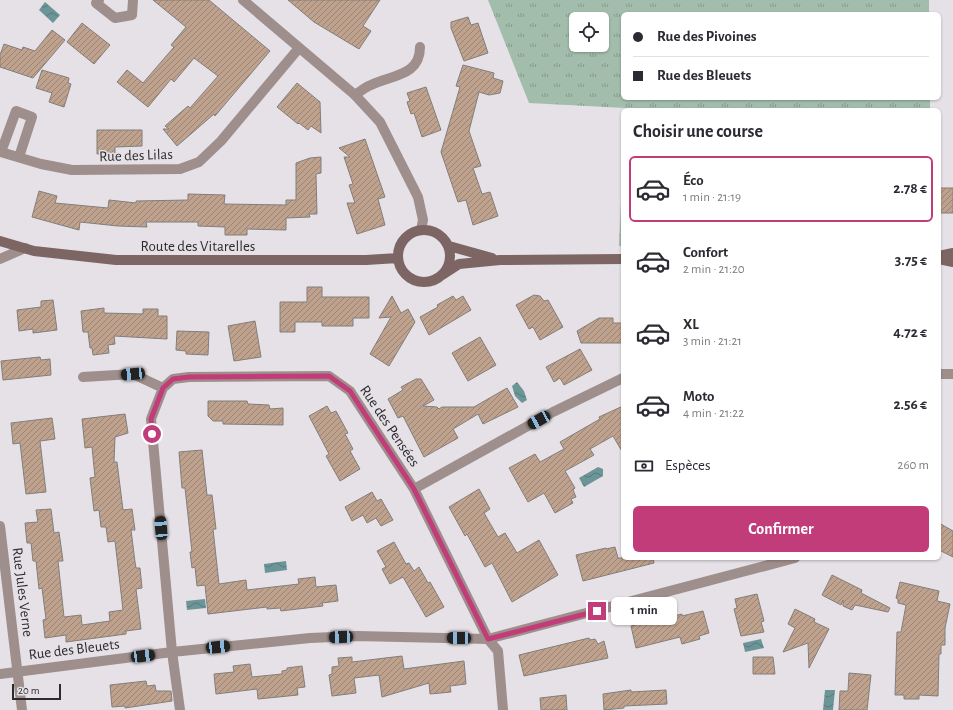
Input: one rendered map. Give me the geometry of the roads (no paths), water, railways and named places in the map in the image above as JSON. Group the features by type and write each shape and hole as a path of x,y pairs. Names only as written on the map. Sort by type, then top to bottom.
{"main road":[{"path":"442,275 448,267 450,258 449,246 443,237 433,231 421,230 412,233 404,239 398,258 401,267 407,275 415,280 425,282 434,280 442,275 459,264 500,260 621,260"},
{"name":"Route des Vitarelles","path":"0,241 25,248 82,257 149,262 366,260 398,258"},
{"path":"449,246 500,260"},
{"path":"941,256 953,253"},
{"path":"941,259 953,262"}],"street":[{"path":"99,0 96,3 115,18 132,15 133,0"},
{"path":"247,1 299,48 355,95 380,122 418,197 423,220 421,230"},
{"path":"355,95 369,85 405,73 414,66 420,57 420,47"},
{"name":"Rue des Lilas","path":"19,157 41,164 80,171 180,169 199,162 221,141 299,48"},
{"path":"0,259 25,248"},
{"path":"83,377 133,374 163,388 151,419 172,652 180,710"},
{"path":"941,374 953,374"},
{"name":"Rue des Pensées","path":"163,388 173,379 189,377 329,376 350,391 414,489 488,639 498,651 504,710"},
{"path":"414,489 553,412 621,379"},
{"name":"Rue Jules Verne","path":"0,526 22,710"},
{"name":"Rue des Bleuets","path":"0,674 172,652 310,638 357,636 488,639 788,560"}],"water":[{"path":"45,2 60,15 53,23 39,10"},
{"path":"517,382 524,391 527,400 522,403 515,396 512,386"},
{"path":"598,467 603,469 603,476 584,487 579,478"},
{"path":"286,561 287,570 265,573 264,564"},
{"path":"205,599 206,608 187,610 186,601"},
{"path":"761,639 764,648 745,652 743,643"},
{"path":"825,690 835,690 833,710 823,710"}]}
